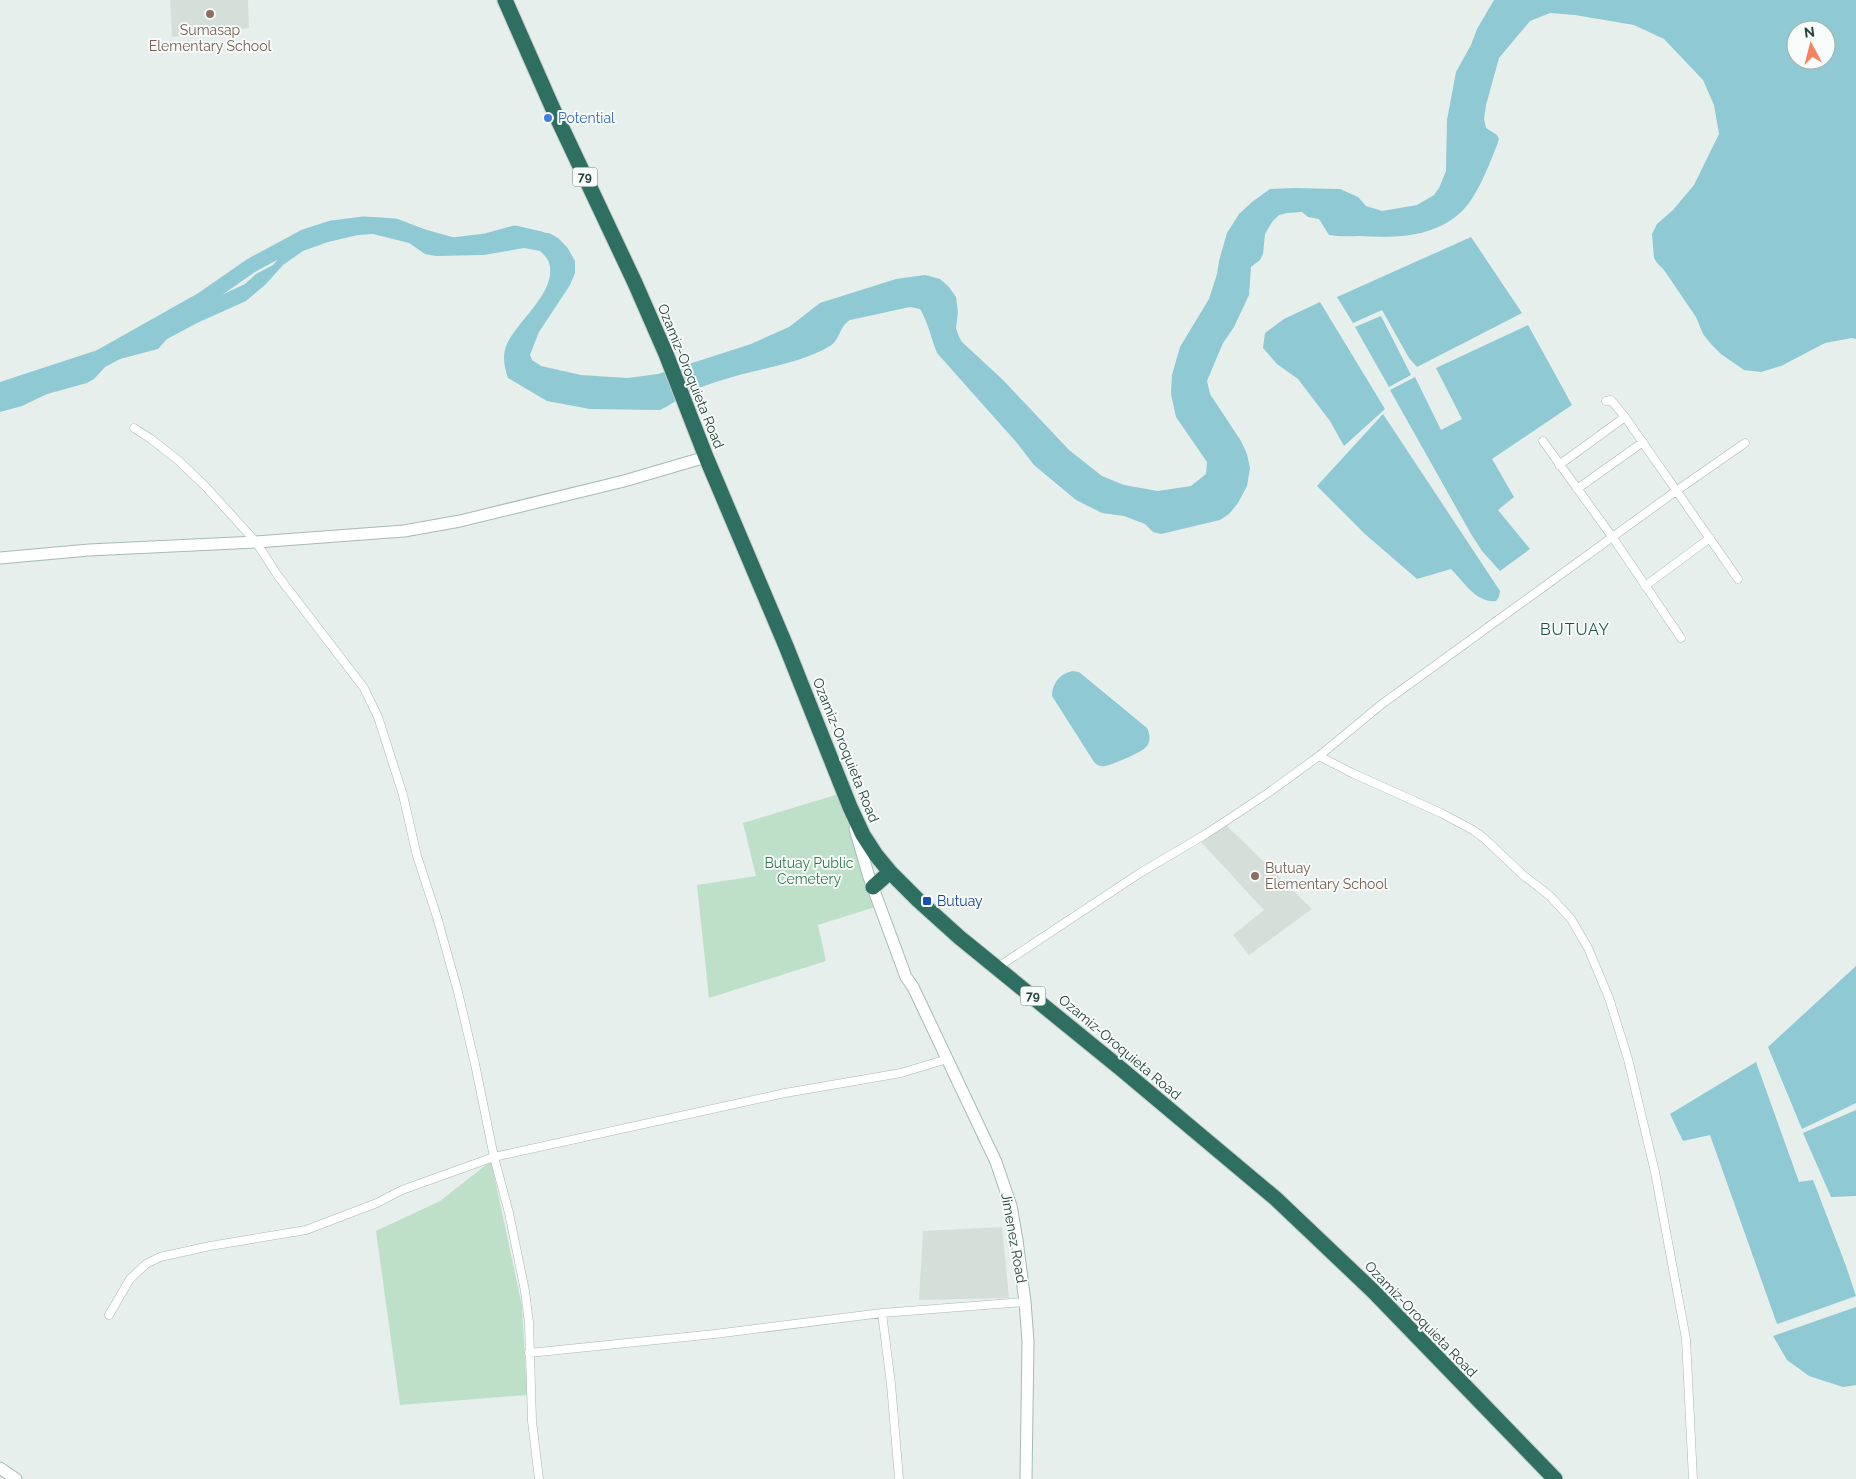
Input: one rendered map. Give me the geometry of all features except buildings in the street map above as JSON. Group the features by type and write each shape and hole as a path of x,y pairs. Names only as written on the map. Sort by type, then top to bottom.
{"highway":[{"name":"Ozamiz-Oroquieta Road","path":"505,0 553,109 635,282 666,354 706,457 786,646 880,880 918,900 959,937 998,967 1275,1198 1373,1291 1555,1479"}],"street":[{"path":"1606,401 1611,400 1625,417 1738,579"},
{"path":"1559,465 1625,417"},
{"path":"134,428 179,461 206,487 256,542 278,576 364,688 378,717 394,765 417,856 437,917 458,992 494,1157 509,1213 525,1291 532,1421 538,1479"},
{"path":"1543,441 1613,538 1681,638"},
{"path":"1577,489 1643,442"},
{"path":"998,967 1268,793 1319,756 1382,704 1745,442"},
{"path":"0,558 89,550 256,542 404,531 460,521 624,481 706,457"},
{"path":"1645,586 1710,538"},
{"path":"1319,756 1352,773 1440,812 1473,830 1523,875 1550,896 1571,919 1588,948 1609,998 1628,1059 1655,1172 1686,1339 1693,1479"},
{"name":"Jimenez Road","path":"850,808 859,845 880,880 913,987 996,1162 1004,1184 1017,1240 1026,1302 1028,1340 1026,1479"},
{"path":"109,1315 130,1279 146,1264 160,1257 306,1230 377,1203 402,1190 494,1157 785,1093 901,1073 926,1067 947,1059"},
{"path":"529,1353 705,1336 882,1313 1026,1302"},
{"path":"882,1313 892,1393 899,1479"},
{"path":"0,1468 16,1479"}],"shaded area":[{"name":"Sumasap Elementary School","path":"170,0 248,0 249,28 172,37"},
{"name":"Butuay Elementary School","path":"1225,824 1312,909 1249,955 1233,935 1264,910 1201,842"},
{"path":"1002,1227 1009,1298 919,1300 923,1231"}],"green space":[{"name":"Butuay Public Cemetery","path":"842,793 875,907 818,925 826,961 709,998 697,885 756,876 743,823"},
{"path":"491,1161 522,1306 527,1395 400,1405 376,1231 440,1201"}],"water":[{"path":"1494,0 1856,0 1856,339 1852,338 1825,343 1781,366 1761,372 1744,370 1721,354 1711,344 1703,334 1696,317 1654,258 1652,234 1657,224 1673,210 1694,185 1719,134 1714,105 1703,80 1664,39 1634,25 1575,15 1550,13 1530,21 1499,58 1484,119 1486,128 1497,135 1499,139 1474,196 1453,219 1428,231 1387,237 1329,235 1319,219 1308,217 1302,212 1279,215 1272,222 1265,234 1263,254 1260,260 1251,267 1249,295 1234,327 1223,343 1207,381 1210,394 1241,441 1247,454 1250,468 1247,486 1238,503 1229,514 1220,520 1161,534 1153,532 1145,524 1124,516 1102,513 1076,500 1034,465 1017,443 937,353 920,309 910,307 850,320 843,326 836,340 830,346 804,358 704,386 660,410 590,409 547,401 508,378 505,369 504,353 507,344 548,284 550,274 549,263 540,251 524,248 484,255 436,256 425,254 409,243 373,234 358,235 328,242 303,251 283,265 266,284 246,301 167,339 158,349 120,359 105,367 94,379 87,383 47,394 22,406 0,412 0,396 28,384 88,364 123,349 177,316 245,284 256,274 273,265 280,257 304,240 328,232 356,227 391,229 432,245 449,248 491,242 531,232 549,233 558,238 567,247 575,261 575,273 570,285 539,332 530,355 532,360 541,366 581,375 627,378 658,374 751,344 789,327 820,303 896,279 925,275 940,279 956,297 958,312 956,328 962,342 1003,380 1069,450 1102,476 1124,485 1158,491 1191,486 1206,474 1207,462 1176,417 1171,394 1172,375 1180,347 1209,299 1227,233 1239,214 1270,189 1340,189 1358,197 1366,206 1382,211 1417,205 1434,195 1446,171 1447,120 1456,72 1471,45 1477,29"},
{"path":"1471,237 1522,313 1417,367 1409,358 1382,310 1353,323 1337,297"},
{"path":"1320,302 1385,409 1344,446 1330,421 1298,379 1277,364 1263,348 1265,333 1284,319"},
{"path":"1381,316 1411,375 1389,387 1355,327"},
{"path":"1528,325 1572,405 1492,459 1514,497 1498,510 1530,549 1500,571 1482,551 1471,534 1390,390 1415,377 1441,430 1462,419 1436,368"},
{"path":"1383,414 1500,591 1496,601 1482,599 1476,595 1451,569 1417,579 1365,534 1317,486"},
{"path":"1072,671 1079,672 1147,728 1150,738 1146,747 1133,755 1109,765 1100,766 1094,762 1052,696 1053,687 1058,680 1064,674"},
{"path":"1856,966 1856,1103 1802,1129 1768,1047"},
{"path":"1756,1062 1799,1182 1813,1180 1856,1296 1777,1324 1710,1135 1683,1141 1670,1114"},
{"path":"1856,1110 1856,1196 1831,1197 1803,1133"},
{"path":"1856,1307 1856,1385 1843,1387 1809,1376 1787,1360 1773,1336"}],"waterway":[{"path":"0,390 100,357 203,299 252,265 304,237 332,228 364,224 395,226 453,245 486,241 515,233 541,239"}],"place":[{"name":"Sumasap Elementary School","path":"210,14"},
{"name":"Potential","path":"548,118"},
{"name":"Butuay Elementary School","path":"1255,876"},
{"name":"Butuay","path":"927,901"}],"district":[{"name":"BUTUAY","path":"1575,629"}]}
